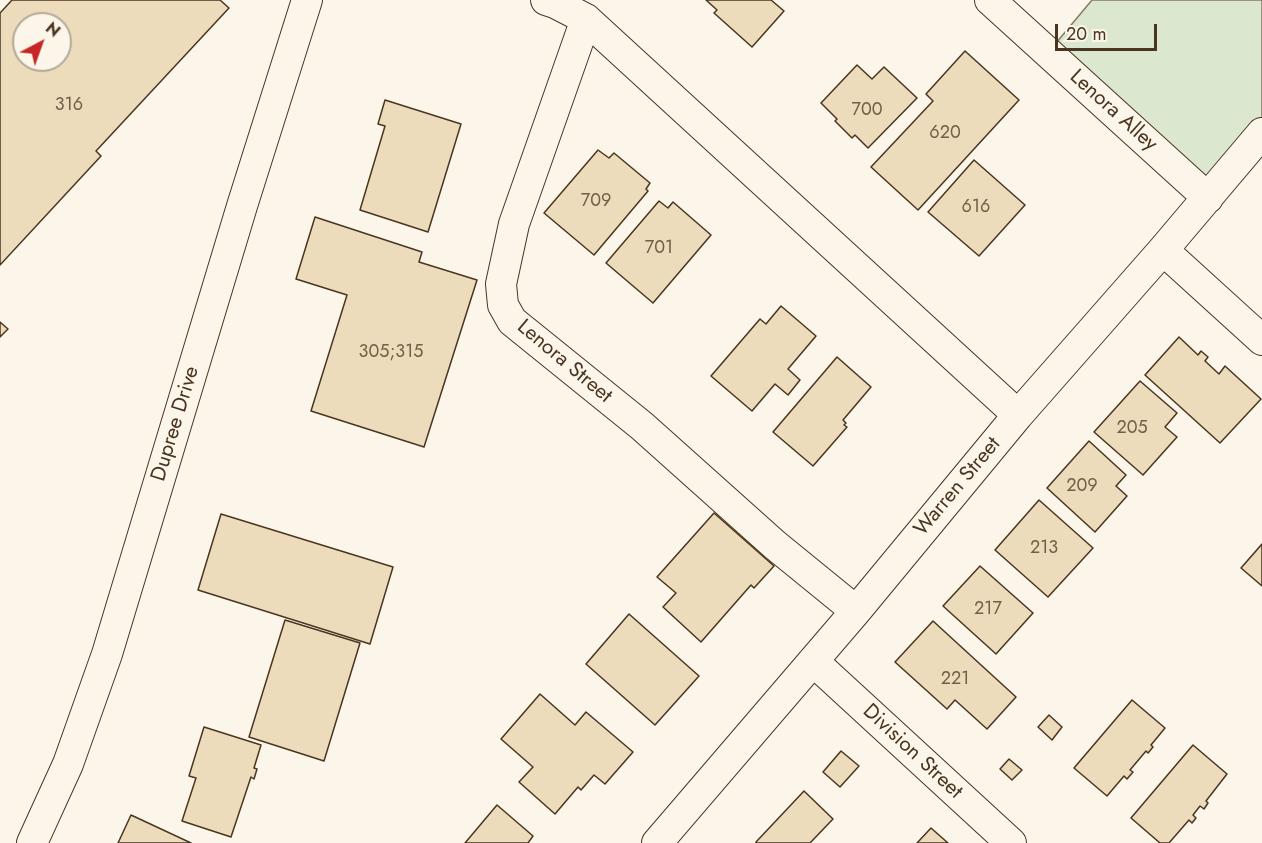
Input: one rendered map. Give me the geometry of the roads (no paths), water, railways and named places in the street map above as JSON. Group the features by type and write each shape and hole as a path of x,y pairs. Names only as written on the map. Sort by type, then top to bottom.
{"street":[{"name":"Dupree Drive","path":"32,843 68,764 106,654 238,217 307,0"},
{"path":"546,0 586,19 1018,415"},
{"name":"Lenora Alley","path":"990,0 1208,198"},
{"name":"Lenora Street","path":"586,19 514,224 501,284 503,305 512,321 642,426 775,545 855,611"},
{"name":"Warren Street","path":"657,843 813,661 1018,415 1262,134"},
{"path":"1163,250 1262,340"},
{"name":"Division Street","path":"813,661 1011,843"}]}
